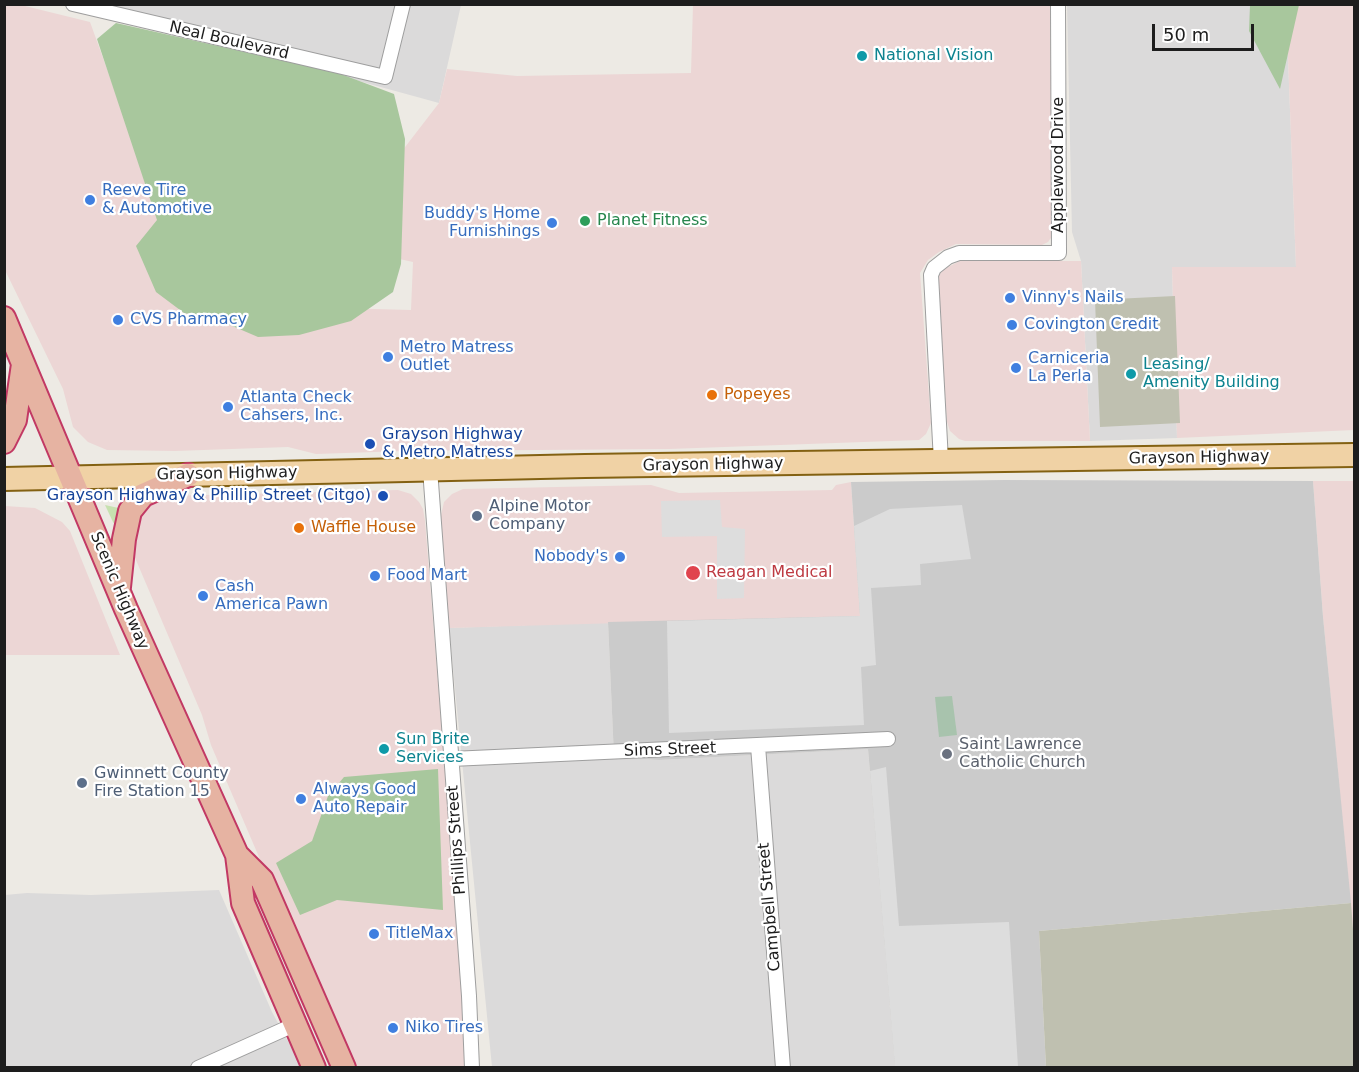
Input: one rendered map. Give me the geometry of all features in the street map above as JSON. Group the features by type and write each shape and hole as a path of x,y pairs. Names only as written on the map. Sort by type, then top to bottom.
{"highway":[{"name":"Scenic Highway","path":"5,321 119,591 237,855 243,903 314,1068"},
{"path":"4,442 15,420 23,363"},
{"path":"119,591 124,539 130,511 143,495 188,475"},
{"name":"Scenic Highway","path":"237,855 262,880 344,1068"},
{"path":"296,1024 320,1013"}],"main road":[{"name":"Grayson Highway","path":"4,479 430,469 1354,455"}],"street":[{"name":"Neal Boulevard","path":"73,4 385,77 403,4"},
{"name":"Applewood Drive","path":"941,461 931,275 934,268 948,257 959,253 1059,253 1059,4"},
{"name":"Phillips Street","path":"430,469 469,996 472,1068"},
{"name":"Sims Street","path":"451,759 888,739"},
{"name":"Campbell Street","path":"758,746 783,1068"},
{"path":"198,1068 296,1024"}],"shaded area":[{"path":"4,5 21,5 90,22 192,304 411,310 413,262 386,256 392,164 439,103 447,69 517,76 691,73 693,5 1050,5 1053,235 1048,242 1042,245 956,244 928,260 920,273 931,423 926,434 919,440 669,449 316,454 288,447 175,451 107,450 88,442 73,427 63,389 5,270"},
{"path":"82,5 461,5 439,103"},
{"path":"1067,5 1286,5 1296,267 1172,267 1177,438 1090,441 1081,261 1072,232"},
{"path":"1286,5 1354,5 1354,430 1177,438 1172,267 1296,267"},
{"path":"960,261 1081,261 1090,441 965,441 950,431 947,422 937,282 944,269"},
{"path":"1175,296 1180,423 1100,427 1095,300"},
{"path":"1313,481 1354,481 1354,942 1323,617"},
{"path":"1313,481 1323,617 1351,903 1039,931 1046,1067 895,1067 868,749 659,760 614,757 608,622 860,616 851,482"},
{"path":"851,482 860,616 449,628 439,524 444,502 452,494 463,489 651,485 679,493 832,490 836,485"},
{"path":"398,490 411,494 419,502 425,521 469,1067 351,1067 321,999 315,971 305,946 286,920 211,745 202,715 130,546 144,506 164,496"},
{"path":"720,500 722,527 745,529 744,598 717,599 717,536 662,537 661,501"},
{"path":"962,505 971,559 920,564 921,585 871,588 876,665 861,667 864,725 669,733 667,621 860,616 854,526 890,509"},
{"path":"5,506 35,508 62,522 70,531 120,655 5,655"},
{"path":"608,622 614,757 659,760 868,749 895,1067 492,1067 449,628"},
{"path":"886,767 899,926 1009,922 1018,1067 895,1067 870,771"},
{"path":"219,890 272,1012 302,1067 5,1068 5,895 27,893 91,895"},
{"path":"1351,903 1354,942 1354,1067 1046,1067 1039,931"}],"green space":[{"path":"1250,5 1299,5 1280,89 1249,31"},
{"path":"116,23 338,73 394,94 405,139 401,264 393,292 351,321 299,335 258,337 216,319 184,313 156,292 136,246 157,220 97,39"},
{"path":"105,505 123,509 115,525 113,522"},
{"path":"952,696 957,735 939,737 935,697"},
{"path":"438,769 443,910 337,900 300,915 276,863 312,841 328,796 344,777"}],"place":[{"name":"National Vision","path":"862,56"},
{"name":"Reeve Tire & Automotive","path":"90,200"},
{"name":"Planet Fitness","path":"585,221"},
{"name":"Buddy's Home Furnishings","path":"552,223"},
{"name":"Vinny's Nails","path":"1010,298"},
{"name":"CVS Pharmacy","path":"118,320"},
{"name":"Covington Credit","path":"1012,325"},
{"name":"Metro Matress Outlet","path":"388,357"},
{"name":"Carniceria La Perla","path":"1016,368"},
{"name":"Leasing/ Amenity Building","path":"1131,374"},
{"name":"Popeyes","path":"712,395"},
{"name":"Atlanta Check Cahsers, Inc.","path":"228,407"},
{"name":"Grayson Highway & Metro Matress","path":"370,444"},
{"name":"Grayson Highway & Phillip Street (Citgo)","path":"383,496"},
{"name":"Alpine Motor Company","path":"477,516"},
{"name":"Waffle House","path":"299,528"},
{"name":"Nobody's","path":"620,557"},
{"name":"Reagan Medical","path":"693,573"},
{"name":"Food Mart","path":"375,576"},
{"name":"Cash America Pawn","path":"203,596"},
{"name":"Sun Brite Services","path":"384,749"},
{"name":"Saint Lawrence Catholic Church","path":"947,754"},
{"name":"Gwinnett County Fire Station 15","path":"82,783"},
{"name":"Always Good Auto Repair","path":"301,799"},
{"name":"TitleMax","path":"374,934"},
{"name":"Niko Tires","path":"393,1028"}]}
